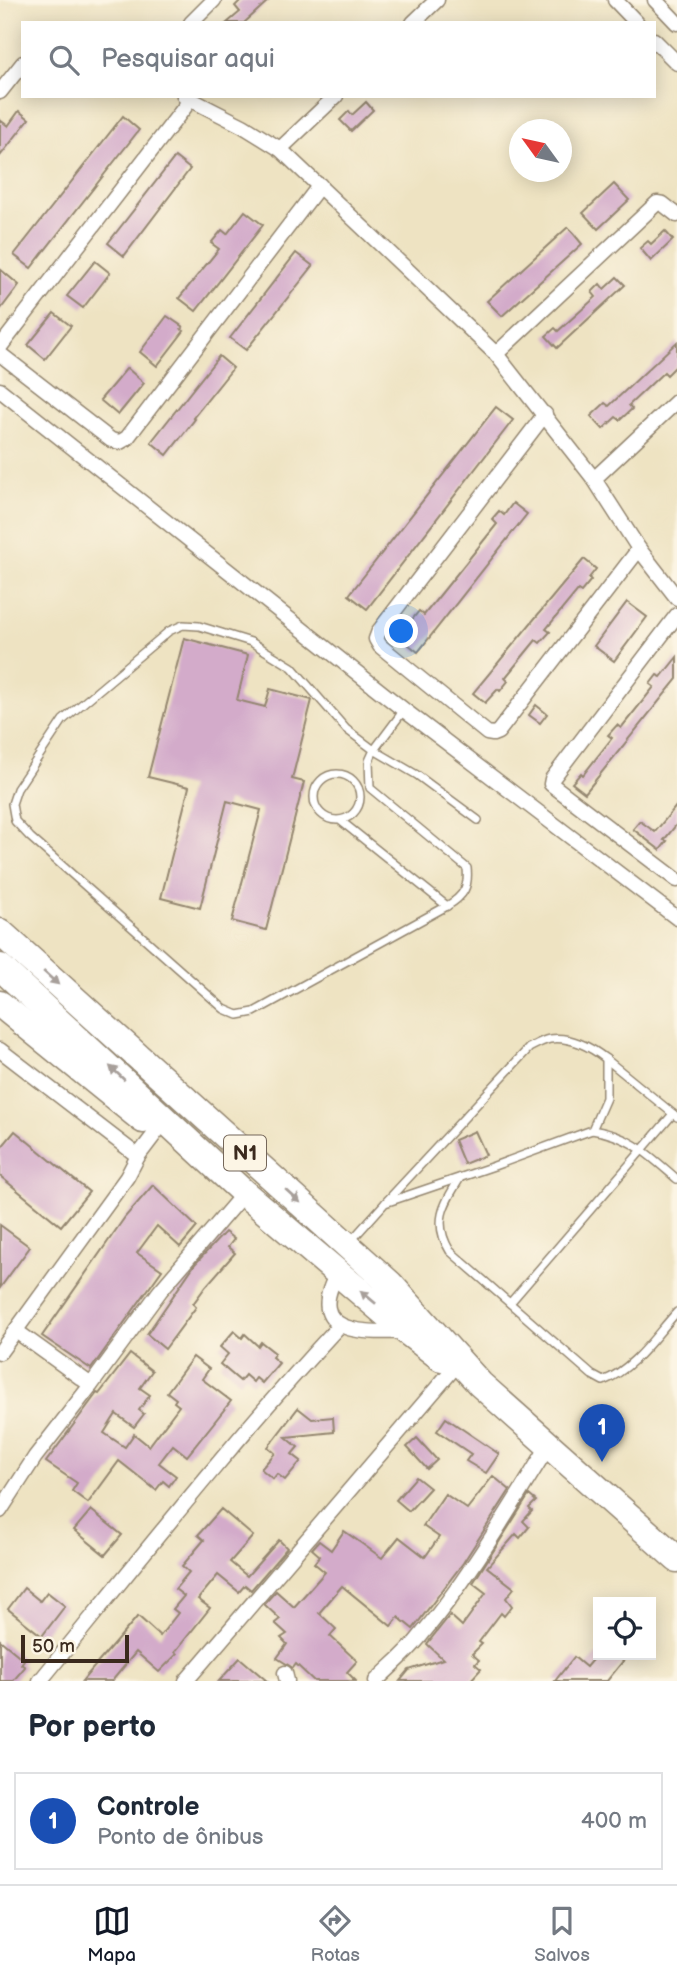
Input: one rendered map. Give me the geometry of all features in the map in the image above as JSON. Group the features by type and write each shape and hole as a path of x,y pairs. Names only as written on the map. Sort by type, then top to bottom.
{"highway":[{"name":"N1","path":"0,932 390,1284 480,1384 677,1559"},
{"name":"N1","path":"0,967 241,1190 405,1331 480,1384"},
{"path":"0,1004 204,1170 241,1190"}],"street":[{"path":"193,21 214,0"},
{"path":"415,21 437,0"},
{"path":"615,0 635,21"},
{"path":"654,0 677,23"},
{"path":"656,42 677,63"},
{"path":"0,92 21,66"},
{"path":"0,347 187,98 280,149 496,354 594,479 639,549 677,598"},
{"path":"280,149 334,98"},
{"path":"0,354 111,440 120,442 127,438 320,186"},
{"path":"496,354 657,203 663,204 677,215"},
{"path":"0,390 404,710 677,918"},
{"path":"594,479 677,401"},
{"path":"545,414 379,631 376,639 380,646 487,733 493,734 498,732 639,549"},
{"path":"675,875 551,783 677,615"},
{"path":"0,1050 138,1156"},
{"path":"0,1352 127,1177 138,1156 157,1131"},
{"path":"0,1511 35,1457 160,1291 241,1190"},
{"path":"338,1272 331,1284 328,1302 330,1312 339,1326 354,1332 372,1334 405,1331"},
{"path":"40,1681 194,1489 339,1326"},
{"path":"16,1331 91,1385"},
{"path":"186,1681 454,1368"},
{"path":"376,1681 418,1640 461,1582 549,1445"}],"lane":[{"path":"404,710 374,750 369,761 370,788 467,868 467,888 460,899 254,1012 238,1015 224,1009 15,821 12,804 17,789 63,720 169,631 183,625 199,626 251,642 292,667 346,729 374,750 417,775 478,820"},
{"path":"341,821 357,810 360,791 352,779 339,774 320,782 314,795 317,809 327,819 341,821 447,906"},
{"path":"360,791 370,788"},
{"path":"347,1245 529,1048 550,1039 572,1041 591,1047 675,1115 642,1149 510,1303"},
{"path":"592,1130 606,1098 606,1059"},
{"path":"385,1203 592,1130 614,1133 642,1149 677,1179"},
{"path":"460,1177 443,1206 440,1228 442,1238 450,1251 592,1375 603,1381 613,1377 629,1365 677,1312"}],"building":[{"path":"241,0 269,0 246,21 229,21 240,12 235,6"},
{"path":"366,102 373,110 351,131 340,120 349,111 352,115"},
{"path":"19,111 29,119 0,156 0,120 8,126"},
{"path":"123,116 139,130 31,268 14,255"},
{"path":"175,157 190,169 124,256 108,243"},
{"path":"614,184 629,200 598,229 583,213"},
{"path":"245,211 263,225 196,311 179,298 219,249 211,243 222,230 227,234"},
{"path":"568,227 582,244 502,316 487,301"},
{"path":"665,231 673,240 651,261 640,248 648,241 651,244"},
{"path":"296,253 313,266 246,350 230,338"},
{"path":"95,261 110,273 83,308 67,296"},
{"path":"0,269 19,285 0,310"},
{"path":"617,277 625,285 557,348 546,336 555,328 558,331 596,297 592,292 600,284 604,289"},
{"path":"54,313 71,326 45,359 28,345"},
{"path":"167,316 183,327 181,329 184,331 157,366 140,352"},
{"path":"677,342 677,365 667,375 664,372 629,405 632,409 620,420 616,417 603,429 591,416 605,403 609,406"},
{"path":"219,356 233,368 167,455 151,442"},
{"path":"127,368 144,383 118,415 100,400"},
{"path":"496,407 513,420 367,609 349,595"},
{"path":"513,503 527,514 418,652 403,640 415,625 411,621 419,611 424,615 497,524 492,519 499,511 504,515"},
{"path":"584,559 596,569 589,578 591,580 581,592 578,590 546,629 550,632 540,643 536,640 505,678 508,681 500,691 498,689 485,703 473,693"},
{"path":"627,602 647,617 614,661 594,646"},
{"path":"184,638 248,655 237,700 265,707 270,689 312,700 292,779 304,782 266,930 232,921 261,810 227,801 200,908 161,898 189,787 148,777"},
{"path":"677,657 677,679 585,793 572,783 581,773 583,775 612,738 608,735 617,725 621,728 654,687 650,684 657,675 661,677"},
{"path":"536,705 547,714 540,723 529,715"},
{"path":"677,805 677,824 664,840 667,841 660,850 633,829 640,821 655,832"},
{"path":"15,1131 89,1192 61,1226 0,1176 0,1149"},
{"path":"475,1131 486,1155 464,1164 454,1140"},
{"path":"153,1185 197,1227 180,1247 157,1226 137,1253 162,1270 91,1369 42,1336 125,1217"},
{"path":"0,1225 30,1247 0,1288"},
{"path":"225,1232 234,1239 228,1247 235,1253 206,1286 193,1304 196,1307 165,1349 147,1334 195,1264"},
{"path":"234,1331 242,1338 245,1334 258,1346 261,1342 275,1353 272,1357 279,1363 262,1383 256,1378 253,1382 245,1375 240,1381 220,1364 228,1354 220,1347"},
{"path":"130,1354 152,1371 140,1388 150,1395 139,1410 144,1414 134,1427 116,1414 104,1433 125,1447 134,1434 149,1446 179,1406 174,1402 176,1399 167,1392 193,1357 209,1369 202,1379 231,1401 187,1456 173,1445 159,1463 176,1476 169,1486 163,1481 156,1490 119,1461 88,1503 72,1491 77,1483 46,1462 97,1393 99,1394"},
{"path":"298,1408 312,1419 333,1417 334,1432 286,1437 298,1447 292,1454 301,1461 285,1480 277,1474 273,1479 261,1469 275,1453 268,1447"},
{"path":"446,1418 499,1454 486,1473 466,1461 471,1454 437,1431"},
{"path":"417,1438 437,1460 427,1469 407,1447"},
{"path":"493,1476 510,1490 463,1563 413,1629 398,1617 391,1626 342,1586 319,1613 336,1629 330,1636 357,1661 347,1672 356,1681 314,1681 296,1664 293,1668 277,1658 287,1644 281,1638 287,1634 275,1623 280,1619 264,1604 276,1591 294,1607 325,1572 314,1563 320,1556 312,1549 319,1541 331,1550 344,1531 382,1558 399,1537 425,1557 439,1537 423,1526 445,1494 467,1509"},
{"path":"416,1477 430,1488 409,1511 396,1500"},
{"path":"529,1495 536,1501 523,1521 529,1527 520,1538 516,1534 487,1567 514,1588 506,1598 512,1606 504,1616 501,1613 479,1642 482,1644 472,1654 479,1660 475,1664 481,1669 470,1681 400,1681 409,1670 443,1659 427,1644 450,1615 462,1626 486,1593 473,1583"},
{"path":"221,1509 253,1536 230,1562 247,1576 279,1540 287,1548 251,1590 245,1585 239,1592 218,1575 198,1599 210,1608 175,1652 177,1654 159,1672 136,1652 112,1681 82,1681 138,1616 160,1636 178,1613 173,1609 184,1596 175,1589 189,1572 182,1566 204,1540 198,1535"},
{"path":"91,1510 122,1535 105,1555 74,1530"},
{"path":"24,1588 40,1601 47,1592 65,1606 42,1636 8,1609"},
{"path":"0,1640 24,1660 21,1664 25,1667 13,1681 0,1681"},
{"path":"574,1657 586,1667 593,1659 624,1660 607,1681 555,1681"},
{"path":"240,1658 267,1681 219,1681"}],"place":[{"name":"Controle","path":"602,1462"}]}
